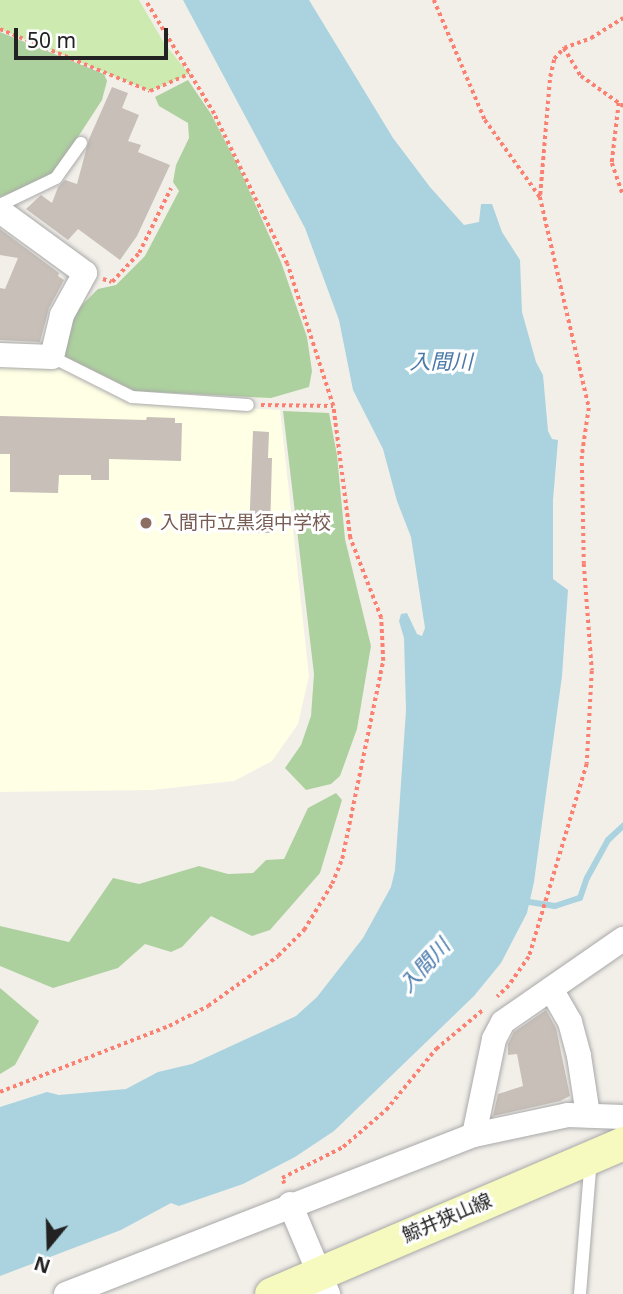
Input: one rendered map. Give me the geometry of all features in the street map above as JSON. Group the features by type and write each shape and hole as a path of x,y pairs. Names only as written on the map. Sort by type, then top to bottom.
{"main road":[{"name":"鯨井狭山線","path":"271,1294 324,1283 623,1143"}],"street":[{"path":"0,211 85,273 62,315 52,357 0,355"},
{"path":"474,1135 494,1039 503,1022 623,939"},
{"path":"551,989 570,1022 579,1056 588,1115"},
{"path":"66,1294 290,1204 474,1135 568,1115 623,1117"},
{"path":"290,1204 324,1283"}],"lane":[{"path":"0,205 56,178 81,143"},
{"path":"52,357 132,397 248,405"},
{"path":"580,1294 592,1157"}],"path":[{"path":"0,1092 134,1041 208,1006 278,956 304,930 332,884 342,859 383,661 384,636 372,590 350,538 332,406 287,264 230,145 145,0"},
{"path":"434,0 485,120 540,197"},
{"path":"290,1204 282,1178 343,1147 386,1110 436,1049 509,986 529,957 587,764 592,671 584,564 582,456 589,408 540,197 550,77 554,59 564,48 591,38 623,19"},
{"path":"0,29 150,91 188,74"},
{"path":"564,48 581,76 621,104 611,163 623,195"},
{"path":"85,273 112,282 139,254 171,188"},
{"path":"248,405 332,406"}],"shaded area":[{"name":"入間市立黒須中学校","path":"0,362 55,365 131,403 280,410 309,676 298,724 272,761 234,781 152,790 0,792"}],"green space":[{"path":"0,0 139,0 164,43 189,74 150,91 0,29"},
{"path":"0,32 104,74 107,81 102,100 52,177 0,197"},
{"path":"188,80 211,114 239,168 281,262 307,337 312,371 309,387 271,398 135,391 60,354 69,318 98,289 116,285 145,256 179,191 173,182 176,165 189,138 188,123 159,106 155,97"},
{"path":"283,411 329,413 337,455 345,539 371,646 357,729 340,776 331,784 306,790 285,768 301,745 311,716 314,674"},
{"path":"336,793 342,800 320,873 270,930 252,936 211,916 182,947 171,952 145,944 118,968 53,988 0,966 0,926 69,942 113,878 139,884 199,866 228,874 253,873 266,860 284,859 308,808"},
{"path":"0,988 39,1021 15,1065 0,1074"}],"water":[{"name":"入間川","path":"183,0 309,0 393,138 430,187 464,225 479,222 481,204 492,204 502,232 520,260 522,312 536,362 543,375 548,431 552,439 558,440 553,500 553,579 568,590 562,676 534,882 527,913 501,963 474,996 334,1131 295,1157 243,1184 179,1206 171,1203 121,1230 0,1276 0,1107 47,1092 59,1095 126,1089 158,1072 192,1064 296,1016 317,997 363,938 391,887 395,870 406,710 404,638 399,621 401,614 407,613 417,634 422,636 425,628 411,537 397,501 383,449 353,390 339,320 305,228"}],"building":[{"path":"112,87 128,93 122,108 139,115 128,141 141,145 138,152 170,165 137,236 120,260 78,229 68,240 26,209 41,195 52,203 58,187 65,180 77,184 89,139"},
{"path":"0,229 59,273 58,276 64,280 49,308 40,342 0,340 0,288 5,289 18,258 0,255"},
{"path":"0,416 146,420 147,417 175,418 175,423 182,423 181,461 109,459 109,480 91,480 91,475 59,475 58,493 10,492 10,454 0,454"},
{"path":"253,431 269,432 268,458 272,458 270,533 249,533"},
{"path":"546,1010 556,1028 570,1096 560,1101 493,1116 498,1094 523,1086 517,1054 508,1055 508,1044 514,1032"}],"waterway":[{"path":"523,901 555,906 580,898 587,878 608,840 623,826"}],"place":[{"name":"入間市立黒須中学校","path":"146,523"}]}
